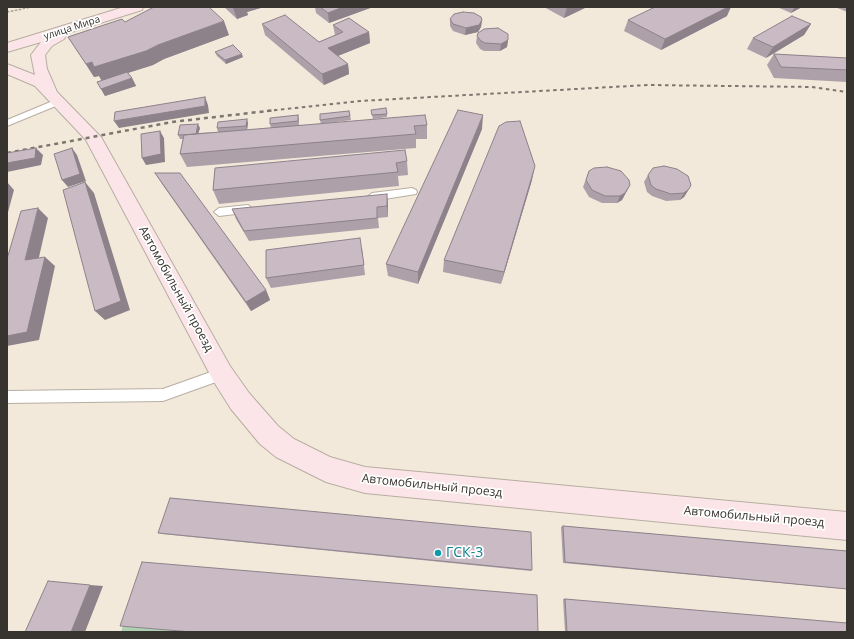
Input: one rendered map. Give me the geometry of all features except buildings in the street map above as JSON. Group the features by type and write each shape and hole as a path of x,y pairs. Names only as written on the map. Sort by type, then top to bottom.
{"main road":[{"name":"улица Мира","path":"7,48 137,7"},
{"path":"55,96 40,69 38,55 48,43 80,25"},
{"name":"Автомобильный проезд","path":"7,68 31,78 55,96 93,137 222,374 240,401 269,435 285,448 326,469 365,480 847,526"}],"lane":[{"path":"7,123 55,96"},
{"path":"358,198 412,192"},
{"path":"220,212 258,208"},
{"path":"7,397 163,395 222,374"}],"path":[{"path":"7,12 32,7"}],"green space":[{"path":"123,626 188,632 121,632"}],"railway":[{"path":"272,110 360,101 648,85 812,87 847,92"},
{"path":"7,153 172,122 272,110"},
{"path":"267,111 272,110"},
{"path":"272,110 276,110"}],"place":[{"name":"ГСК-3","path":"438,553"}]}
